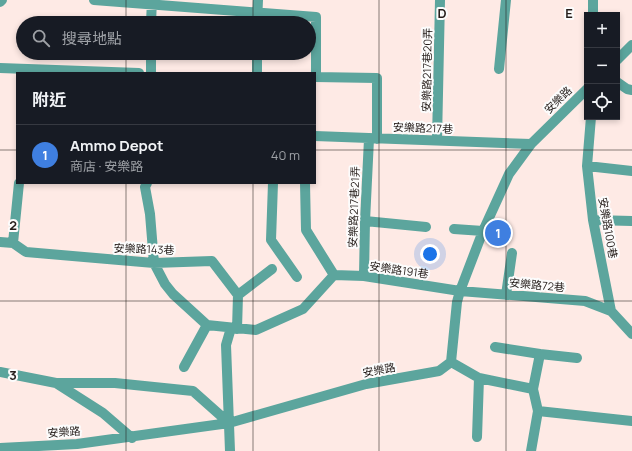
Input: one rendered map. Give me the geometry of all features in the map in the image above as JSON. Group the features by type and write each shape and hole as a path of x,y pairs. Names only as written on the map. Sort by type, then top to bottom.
{"street":[{"path":"94,0 152,2 244,16"},
{"path":"257,16 258,0"},
{"name":"安樂路217巷20弄","path":"437,140 440,0"},
{"path":"499,69 506,0"},
{"path":"593,0 593,12"},
{"path":"151,16 152,2"},
{"path":"620,57 632,45"},
{"path":"151,60 151,72"},
{"path":"256,72 257,60"},
{"path":"315,60 315,72"},
{"path":"0,68 111,72"},
{"name":"安樂路217巷21弄","path":"316,77 377,78 365,221 364,276"},
{"path":"620,84 627,89 632,90"},
{"name":"安樂路","path":"0,448 77,444 132,438 229,423 366,384 439,372 451,362 457,302 460,291 482,231 509,174 531,144 584,92"},
{"name":"安樂路100巷","path":"591,120 587,166 592,220 611,311"},
{"name":"安樂路217巷","path":"316,136 531,144"},
{"path":"587,166 632,171"},
{"path":"13,243 20,184"},
{"path":"146,184 145,187 150,214 154,263 165,284 173,294 207,326 256,330 303,309 334,275 306,230 305,184"},
{"path":"273,184 271,240 297,277"},
{"path":"592,220 632,222"},
{"path":"365,221 426,227"},
{"path":"454,229 482,231"},
{"name":"安樂路143巷","path":"0,242 13,243 26,252 154,263 212,260 238,295"},
{"path":"506,295 512,253"},
{"path":"230,451 226,345 234,329 238,295 272,269"},
{"name":"安樂路191巷","path":"334,275 364,276 460,291"},
{"name":"安樂路72巷","path":"460,291 585,301 611,311"},
{"path":"611,311 632,334"},
{"path":"184,367 207,326"},
{"path":"495,347 576,358"},
{"path":"531,451 538,411 533,389 540,354"},
{"path":"451,362 479,378 533,389"},
{"path":"2,371 56,383 115,383 193,391 229,423"},
{"path":"477,437 479,378"},
{"path":"56,383 103,413 132,438"},
{"path":"538,411 632,421"}],"place":[{"name":"Ammo Depot","path":"498,233"}]}
